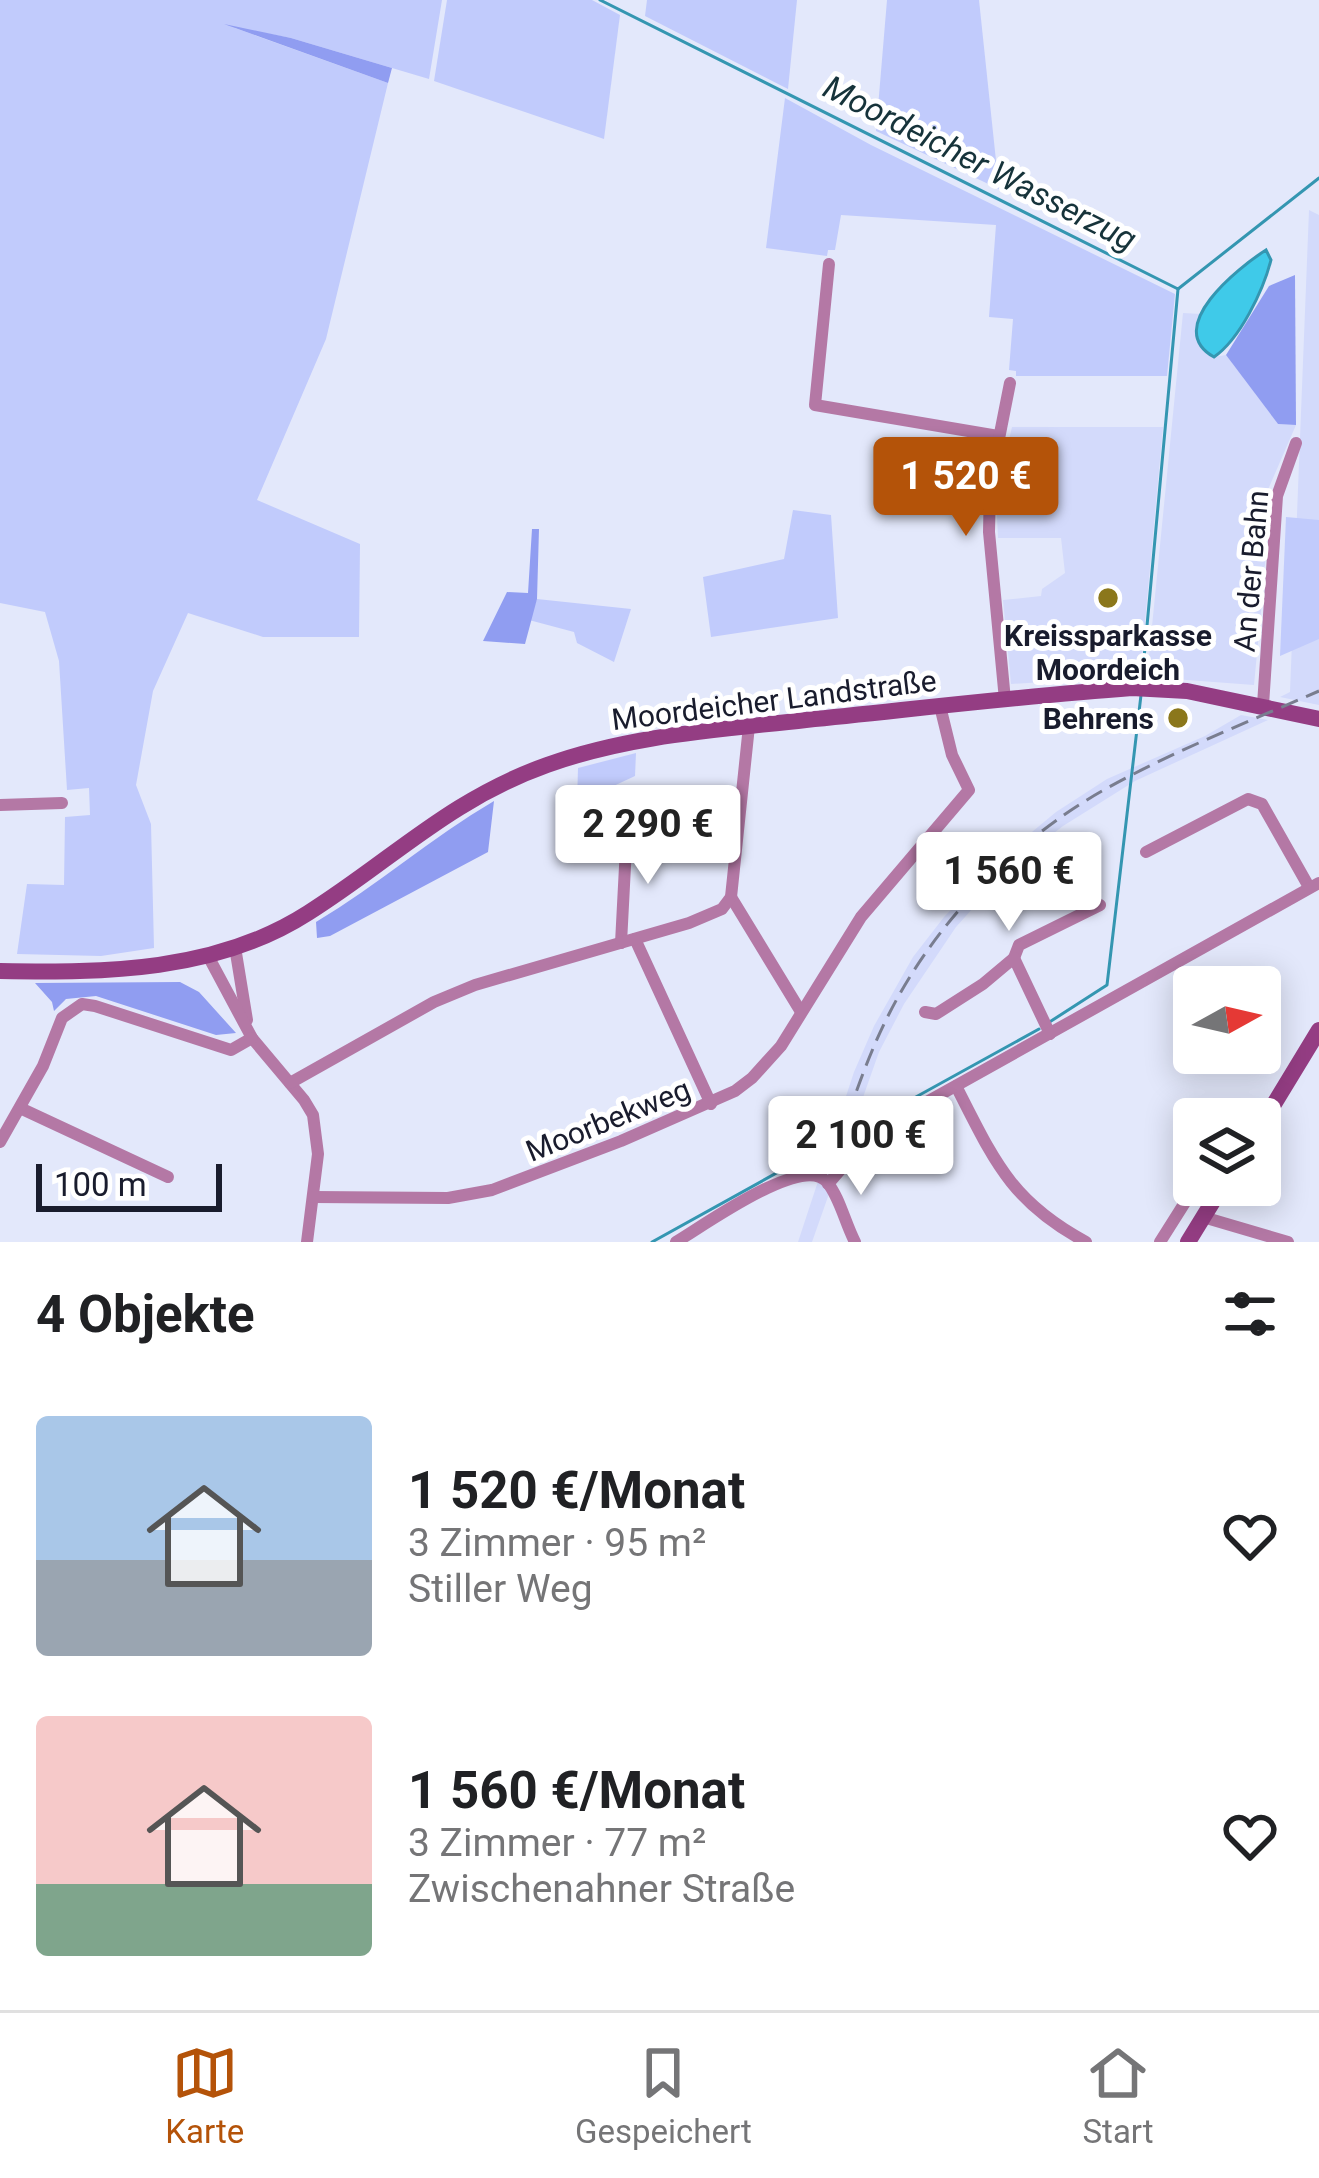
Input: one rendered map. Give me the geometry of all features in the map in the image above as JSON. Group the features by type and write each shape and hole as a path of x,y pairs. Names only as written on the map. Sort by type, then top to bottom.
{"main road":[{"name":"Moordeicher Landstraße","path":"0,971 126,970 235,947 309,912 439,817 517,776 616,744 749,726 1142,688 1263,705 1319,719"},
{"path":"1278,1098 1319,1032"},
{"path":"1188,1242 1210,1206"}],"street":[{"path":"830,264 815,405 998,436"},
{"path":"1005,700 989,532 990,484 1010,383"},
{"name":"An der Bahn","path":"1263,705 1277,496 1296,443"},
{"name":"Moorbekweg","path":"313,1197 448,1198 492,1190 711,1103 743,1085 767,1063 882,890 969,790 952,754 940,706"},
{"path":"290,1083 475,985 722,909 731,896 749,726"},
{"path":"827,1182 873,1132 1314,885 1262,804 1248,799 1146,852"},
{"path":"0,806 62,803"},
{"path":"627,828 628,941 711,1103"},
{"path":"731,896 800,1012"},
{"path":"925,1012 936,1014 983,984 1014,958 1019,945 1100,905"},
{"path":"235,947 241,1001 252,1038"},
{"path":"207,954 252,1038 304,1100 317,1129 307,1242"},
{"path":"1014,958 1050,1034"},
{"path":"0,1142 71,1008 82,1004 231,1050 252,1038"},
{"path":"956,1086 1018,1194 1046,1219 1086,1242"},
{"path":"20,1108 169,1177"},
{"path":"676,1242 779,1182 808,1174 827,1182 854,1242"},
{"path":"1160,1242 1183,1206"},
{"path":"1203,1217 1288,1242"}],"shaded area":[{"path":"0,0 442,0 429,79 291,38 232,27 388,83 326,339 257,500 360,544 359,637 263,637 188,613 153,691 136,785 151,824 154,948 101,956 17,954 27,884 64,885 65,817 90,815 89,788 67,790 59,661 45,612 0,603"},
{"path":"447,0 592,0 620,15 604,139 434,81"},
{"path":"647,0 797,0 788,89 645,16"},
{"path":"887,0 979,0 999,189 876,131"},
{"path":"224,24 392,68 388,83"},
{"path":"785,98 1175,294 1167,376 1016,376 1016,371 1009,370 1013,319 989,317 996,225 841,215 835,250 828,250 827,256 766,248"},
{"path":"1309,210 1319,215 1319,705 1280,697 1290,692"},
{"path":"1266,250 1271,260 1256,300 1233,339 1214,357 1200,345 1196,330 1200,315 1224,284"},
{"path":"1295,275 1296,425 1278,424 1226,355 1269,286"},
{"path":"1183,313 1201,314 1198,323 1214,357 1226,355 1278,424 1296,425 1267,492 1265,566 1256,573 1264,579 1254,685 1147,677"},
{"path":"1012,427 1163,427 1140,676 1011,684 1003,600 1041,596 1042,589 1065,573 1061,538 998,538 996,494"},
{"path":"793,510 831,515 838,618 711,637 703,577 784,559"},
{"path":"1286,517 1319,520 1319,639 1280,656"},
{"path":"532,529 539,529 537,599 525,644 483,641 507,592 528,593"},
{"path":"537,599 631,609 614,662 577,643 574,632 529,620"},
{"path":"1241,715 1268,720 1135,781 1063,826 1010,867 956,927 904,1004 879,1052 812,1242 798,1242 874,1026 913,957 944,917 1002,857 1056,812 1107,779"},
{"path":"636,753 635,776 577,803 578,768"},
{"path":"494,801 488,852 330,936 317,938 316,922"},
{"path":"180,982 199,992 236,1033 216,1035 96,996 66,999 54,1011 35,983"}],"waterway":[{"name":"Moordeicher Wasserzug","path":"600,0 1178,289 1319,178"},
{"path":"1142,680 1178,289"},
{"path":"1048,1023 1107,985 1141,695"},
{"path":"847,1135 1039,1029"},
{"path":"652,1242 836,1140"}],"railway":[{"path":"839,1142 874,1045 908,980 953,917 1008,860 1102,791 1319,691"}],"place":[{"name":"Kreissparkasse Moordeich","path":"1108,598"},
{"name":"Behrens","path":"1178,718"}]}
